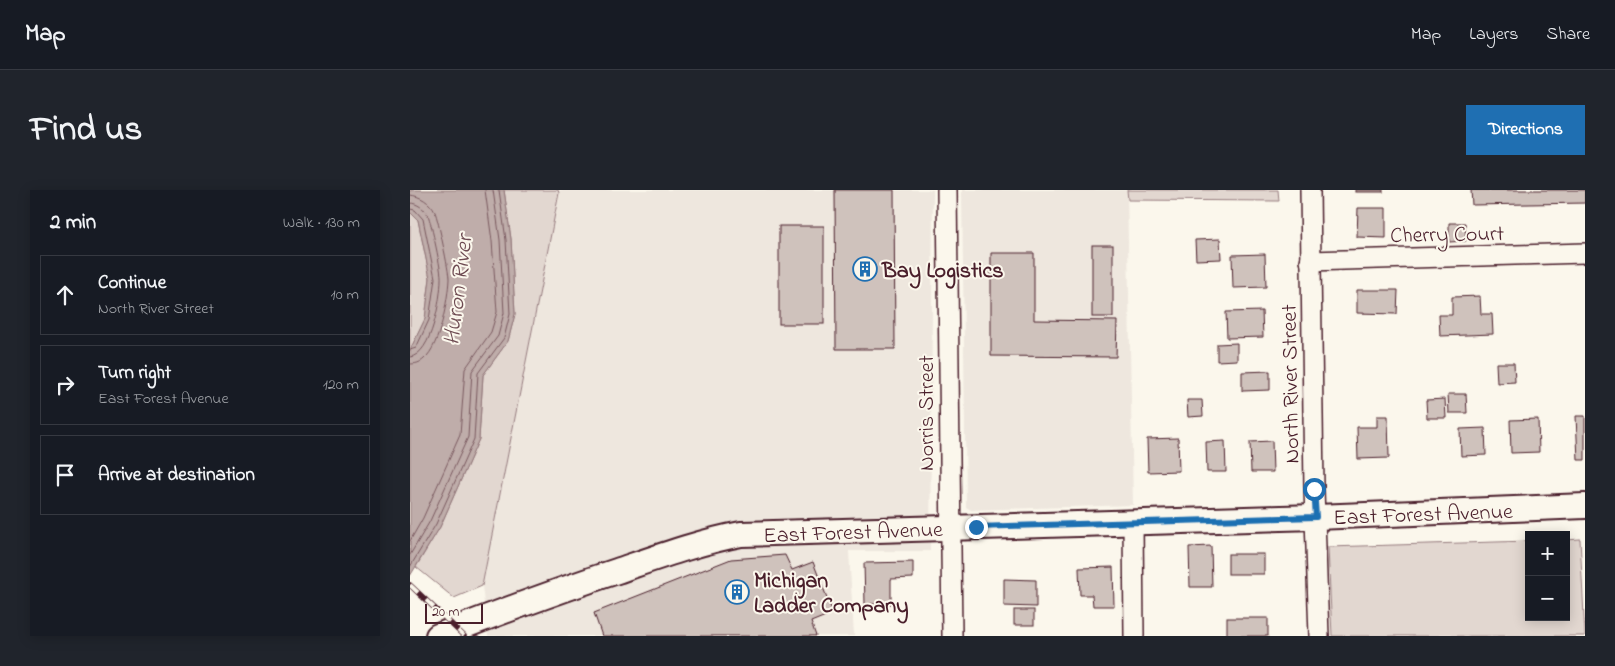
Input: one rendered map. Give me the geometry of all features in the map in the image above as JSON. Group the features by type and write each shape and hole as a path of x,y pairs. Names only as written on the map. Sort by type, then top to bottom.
{"main road":[{"name":"East Forest Avenue","path":"438,636 588,580 682,549 741,534 1316,517 1585,506"}],"street":[{"name":"Norris Street","path":"947,190 952,636"},
{"name":"North River Street","path":"1310,190 1319,636"},
{"name":"Cherry Court","path":"1310,261 1585,253"},
{"path":"1133,522 1134,636"}],"shaded area":[{"path":"504,190 558,190 559,193 482,586 454,598 416,567 440,527 479,439 483,375 508,341 515,314 511,239"},
{"path":"558,190 933,190 930,551 849,551 854,636 488,636 482,586 559,193"},
{"path":"962,190 1127,190 1133,505 971,510 966,507"},
{"path":"1127,190 1278,190 1279,201 1128,200"},
{"path":"410,212 418,220 430,278 425,319 410,350"},
{"path":"1580,539 1585,636 1332,636 1328,547 1525,541 1525,621 1570,621 1570,540"}],"water":[{"name":"Huron River","path":"410,190 504,190 511,239 515,314 508,341 483,375 479,439 440,527 410,576 410,350 425,319 430,278 418,220 410,212"}],"building":[{"name":"Bay Logistics","path":"835,190 894,190 895,349 836,349"},
{"path":"1355,190 1383,190 1383,192 1355,192"},
{"path":"1471,190 1585,190 1585,203 1472,205"},
{"path":"1358,208 1386,208 1386,238 1357,237"},
{"path":"1449,223 1465,223 1466,241 1449,242"},
{"path":"779,226 824,226 824,324 779,324"},
{"path":"1220,239 1221,259 1196,260 1195,240"},
{"path":"1092,245 1113,245 1113,317 1092,317"},
{"path":"991,253 1034,253 1034,320 1117,321 1116,357 991,356"},
{"path":"1265,254 1266,287 1233,288 1232,255"},
{"path":"1357,290 1398,290 1397,314 1357,313"},
{"path":"1480,296 1481,314 1492,314 1493,334 1440,336 1439,315 1452,315 1452,297"},
{"path":"1262,311 1263,337 1227,338 1226,312"},
{"path":"1237,343 1237,360 1217,361 1217,344"},
{"path":"1496,363 1514,363 1515,382 1497,383"},
{"path":"1270,371 1270,390 1242,391 1242,372"},
{"path":"1448,394 1466,394 1467,413 1449,413"},
{"path":"1445,399 1446,418 1427,418 1426,400"},
{"path":"1187,400 1202,400 1203,416 1188,417"},
{"path":"1377,416 1388,416 1389,458 1358,459 1357,427 1377,427"},
{"path":"1576,416 1585,416 1585,460 1578,460"},
{"path":"1538,419 1539,452 1511,453 1510,420"},
{"path":"1485,428 1486,455 1461,456 1460,429"},
{"path":"1178,438 1179,471 1148,472 1147,439"},
{"path":"1225,441 1226,472 1207,472 1206,442"},
{"path":"1272,441 1273,472 1251,472 1250,442"},
{"path":"1211,546 1212,587 1190,587 1189,547"},
{"path":"1228,554 1264,554 1264,574 1228,574"},
{"name":"Michigan Ladder Company","path":"785,555 792,570 813,562 833,613 811,622 816,636 602,636 594,613 731,559"},
{"path":"913,562 913,578 891,579 891,604 865,604 864,563"},
{"path":"1113,567 1114,606 1093,606 1092,595 1080,595 1079,568"},
{"path":"1004,579 1036,580 1036,607 1004,606"},
{"path":"1014,610 1034,610 1034,625 1014,625"},
{"path":"1227,618 1268,618 1268,636 1227,636"}],"railway":[{"path":"410,585 464,636"}],"place":[{"name":"Bay Logistics","path":"865,269"},
{"name":"Michigan Ladder Company","path":"737,592"}],"route":[{"path":"976,527 1316,517 1314,489"}]}
